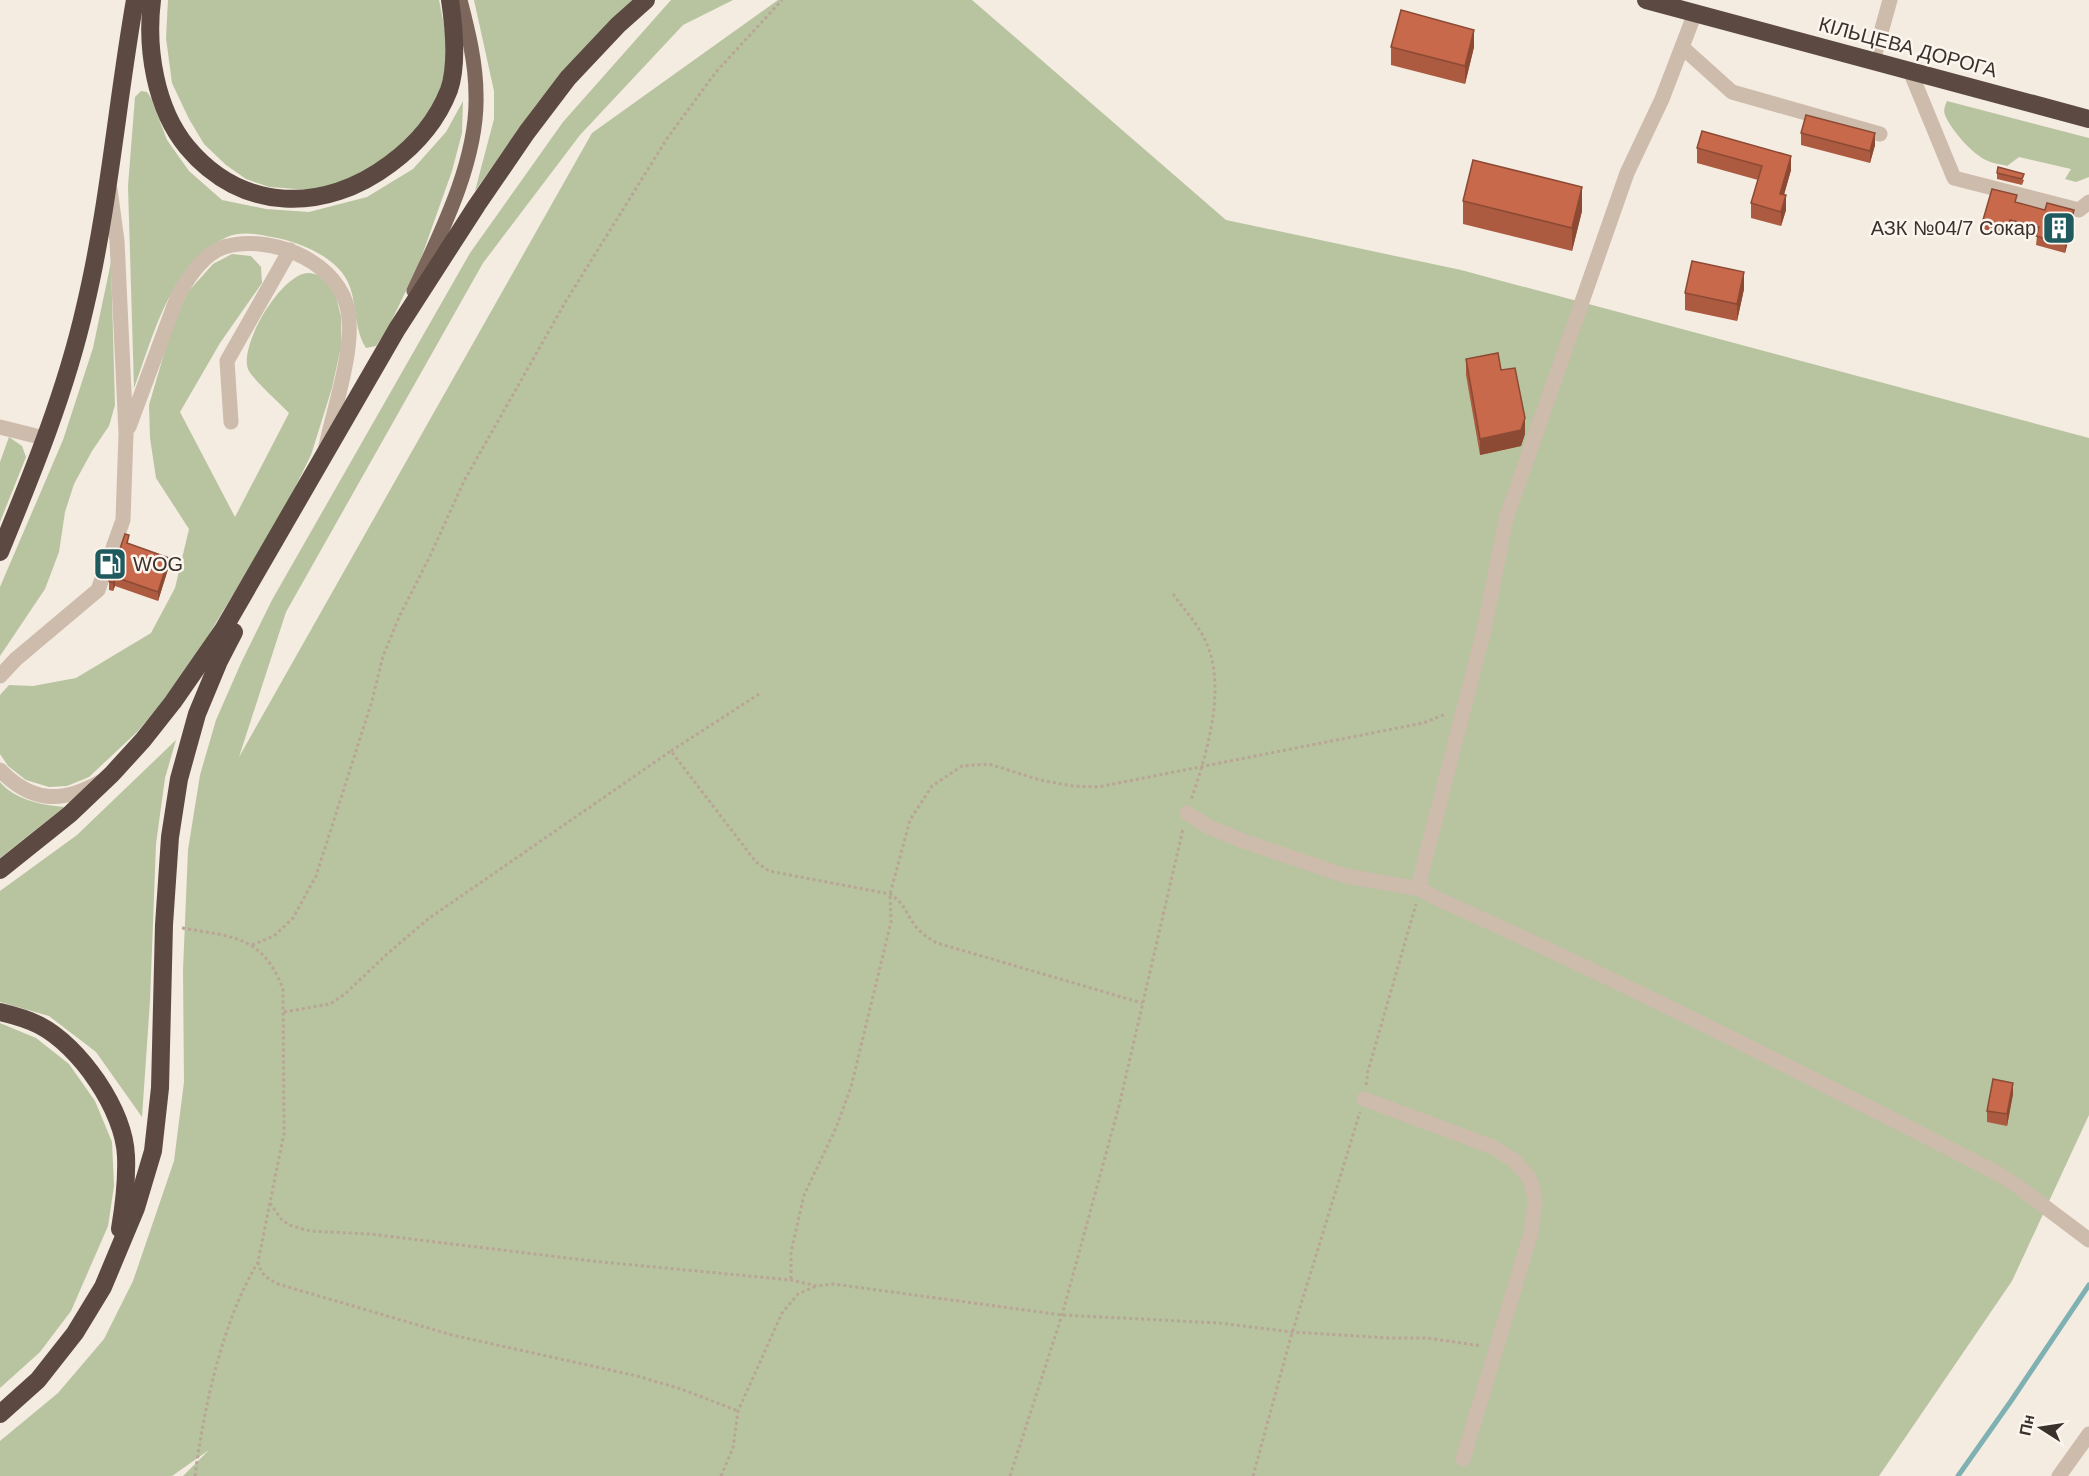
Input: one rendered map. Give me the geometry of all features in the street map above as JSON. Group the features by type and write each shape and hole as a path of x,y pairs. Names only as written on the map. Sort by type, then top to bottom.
{"highway":[{"path":"0,552 65,380 85,307 109,183 135,0"},
{"path":"152,0 149,21 153,67 160,94 171,120 187,147 214,171 237,187 267,197 310,199 345,190 375,176 423,136 449,89 455,44 450,0"},
{"path":"0,870 70,814 112,774 173,702 223,630 397,329 477,205 527,132 568,78 618,25 646,0"},
{"name":"КІЛЬЦЕВА ДОРОГА","path":"1646,0 2089,119"},
{"path":"0,1414 38,1380 75,1333 103,1287 136,1208 153,1151 160,1088 164,925 170,837 179,779 197,714 248,600 253,580"},
{"path":"0,1012 41,1026 80,1058 96,1079 116,1113 126,1154 124,1200 117,1252"}],"main road":[{"path":"397,329 453,200 467,159 474,127 475,74 471,44 460,0"}],"street":[{"path":"1873,61 1890,0"},
{"path":"1420,890 1420,879 1484,630 1506,519 1627,173 1662,99 1695,13"},
{"path":"1682,46 1732,92 1880,134"},
{"path":"1910,71 1954,178 2079,210 2089,202"},
{"path":"0,676 16,659 98,590 123,520 126,434 117,241 109,183"},
{"path":"126,434 178,295 188,278 201,261 223,248 242,244 266,246 290,250 326,270 338,286 346,304 350,324 347,352 324,458"},
{"path":"231,422 227,361 290,250"},
{"path":"0,426 44,438"},
{"path":"0,770 18,787 37,795 52,796 71,795 88,789 112,774"},
{"path":"1187,813 1209,827 1243,841 1346,876 1420,890 1550,949 1786,1064 1997,1173 2089,1240"},
{"path":"1364,1100 1493,1146 1515,1161 1529,1178 1535,1201 1530,1233 1463,1459"},
{"path":"2059,1476 2089,1434"}],"path":[{"path":"252,945 274,936 293,918 316,876 372,701 384,656 400,615 464,481 566,301 668,137 716,72 782,0"},
{"path":"1010,1476 1062,1315 1119,1106 1187,813 1202,766 1213,712 1215,679 1211,655 1204,636 1173,594"},
{"path":"284,1012 330,1004 345,994 428,919 671,751 759,694"},
{"path":"791,1280 791,1252 804,1195 836,1128 851,1087 891,922 890,894 910,820 932,786 962,766 989,764 1040,780 1073,786 1098,787 1423,723 1464,707"},
{"path":"671,751 756,862 769,871 890,894 900,901 915,926 937,943 1142,1003"},
{"path":"164,925 234,938 252,945 267,957 283,989 284,1133 258,1262 244,1285 219,1362 201,1430 195,1476"},
{"path":"270,1203 281,1219 289,1225 310,1231 370,1234 592,1261 791,1280 817,1286"},
{"path":"258,1262 261,1272 267,1279 278,1284 452,1335 637,1376 681,1389 738,1411"},
{"path":"721,1476 733,1448 738,1411 782,1313 798,1294 817,1286 834,1284 1062,1315 1219,1323 1292,1332 1427,1338 1496,1349"},
{"path":"1253,1476 1292,1332"}],"green space":[{"path":"168,0 439,0 446,35 445,70 436,106 412,137 353,180 311,190 269,187 246,179 226,165 204,144 172,83 166,38"},
{"path":"474,0 636,0 564,72 536,105 475,191 494,119 494,91"},
{"path":"671,0 733,0 683,25 580,135 483,263 286,612 239,757 592,133 778,0 972,0 1226,220 1461,270 2089,438 2089,1115 2012,1281 1879,1476 183,1476 209,1450 172,1476 0,1476 0,1441 58,1393 104,1339 133,1281 174,1161 184,1082 183,970 188,850 200,775 216,720 241,663 272,600 470,253 563,122"},
{"path":"141,91 147,92 151,98 167,140 189,171 222,200 266,209 309,212 367,197 413,169 446,132 463,101 462,133 452,171 419,264 388,328 376,346 366,348 358,328 350,287 345,277 331,262 316,252 290,241 255,234 238,234 227,237 207,249 191,264 178,282 157,324 134,388 128,186 135,97"},
{"path":"1947,101 2089,138 2089,177 2076,182 2065,179 2071,169 2019,157 2007,166 1982,158 1952,128 1944,111"},
{"path":"232,254 251,256 261,267 262,283 220,343 180,412 235,517 289,413 260,385 248,369 247,358 250,344 264,312 286,285 297,276 308,273 321,275 336,296 341,317 341,347 332,388 311,455 285,508 205,641 172,690 137,732 89,777 67,786 49,787 26,780 8,766 0,754 0,695 9,685 33,686 76,678 151,633 175,588 189,529 156,478 150,438 149,405 173,323 187,293 213,264"},
{"path":"111,262 115,405 109,426 74,484 65,512 59,552 45,589 0,656 0,587 63,440 93,348"},
{"path":"9,437 22,446 26,457 0,522 0,462"},
{"path":"176,740 165,778 156,844 150,1001 142,1117 96,1052 49,1016 0,1002 0,891 77,835"},
{"path":"0,782 21,797 38,803 64,807 0,858"},
{"path":"0,1023 36,1038 69,1064 95,1101 112,1142 114,1186 108,1226 71,1311 40,1352 0,1388"}],"building":[{"path":"1401,10 1474,30 1465,66 1391,47"},
{"path":"1806,115 1875,133 1870,151 1801,133"},
{"path":"1702,131 1791,156 1780,194 1786,195 1781,212 1751,203 1762,166 1697,148"},
{"path":"1473,160 1582,187 1572,228 1463,201"},
{"path":"1998,167 2024,174 2022,179 1997,173"},
{"path":"1992,189 2017,195 2015,202 2045,210 2047,203 2074,210 2065,244 2036,236 2039,227 2010,220 2008,227 1983,220"},
{"path":"1692,261 1744,272 1737,304 1685,293"},
{"path":"1498,353 1501,370 1515,368 1525,418 1521,430 1480,439 1466,359"},
{"path":"125,534 129,535 127,543 169,558 158,592 115,577 113,583 109,581"},
{"path":"1993,1079 2013,1083 2007,1114 1987,1111"}],"waterway":[{"path":"1958,1476 2089,1285"}],"place":[{"name":"АЗК №04/7 Сокар","path":"2059,228"},
{"name":"WOG","path":"110,564"}]}
